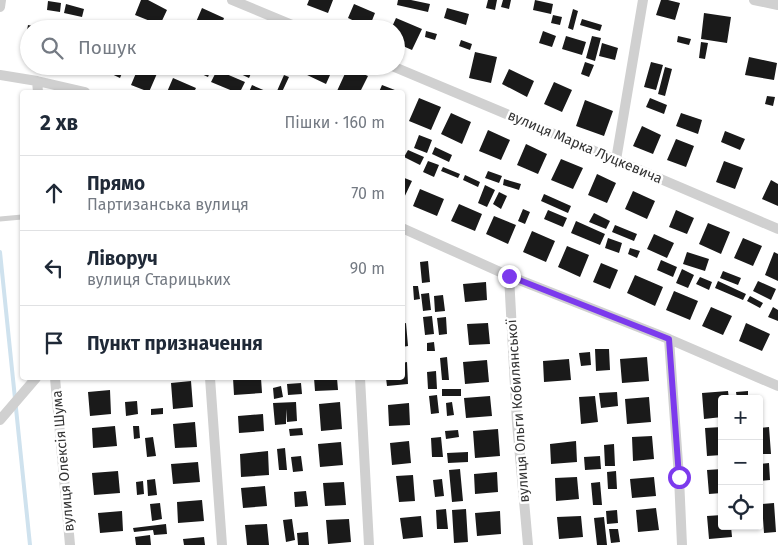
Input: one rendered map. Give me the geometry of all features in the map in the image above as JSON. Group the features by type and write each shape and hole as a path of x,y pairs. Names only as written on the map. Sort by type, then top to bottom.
{"street":[{"path":"0,7 1,0"},
{"path":"232,0 280,20"},
{"path":"616,160 643,0"},
{"path":"754,0 778,5"},
{"name":"вулиця Марка Луцкевича","path":"405,71 778,229"},
{"path":"0,75 76,90"},
{"path":"37,81 38,90"},
{"path":"405,229 509,276 669,339 778,386"},
{"name":"вулиця Ольги Кобилянської","path":"509,276 517,423 528,545"},
{"path":"669,339 682,545"},
{"path":"0,420 34,380"},
{"name":"вулиця Олексія Шума","path":"55,380 70,545"},
{"path":"210,380 222,545"},
{"path":"360,380 369,545"}],"lane":[{"path":"0,219 20,217"}],"building":[{"path":"141,0 148,0 167,10 162,20 148,20 135,15"},
{"path":"309,0 333,0 328,13 307,5"},
{"path":"398,0 411,0 430,4 428,12 397,5"},
{"path":"488,0 497,0 495,10 486,8"},
{"path":"503,0 511,0 509,9 501,7"},
{"path":"535,0 553,4 551,14 533,10"},
{"path":"661,0 680,3 675,20 656,15"},
{"path":"48,1 61,3 60,12 47,10"},
{"path":"66,4 84,9 82,17 64,13"},
{"path":"354,4 375,13 372,20 352,20 348,18"},
{"path":"202,8 224,18 223,20 197,20"},
{"path":"447,8 469,14 466,25 444,18"},
{"path":"573,9 578,11 573,30 568,28"},
{"path":"704,13 731,17 727,43 701,39"},
{"path":"553,15 562,17 560,25 551,23"},
{"path":"582,19 602,25 600,31 580,25"},
{"path":"405,22 422,29 412,50 405,47"},
{"path":"426,31 437,34 435,40 425,37"},
{"path":"543,31 556,36 552,47 539,43"},
{"path":"566,36 586,42 582,55 562,49"},
{"path":"592,36 601,38 595,61 586,58"},
{"path":"678,36 691,39 689,45 677,42"},
{"path":"461,40 472,44 470,50 459,46"},
{"path":"701,42 708,43 705,59 699,58"},
{"path":"602,43 618,48 615,60 599,56"},
{"path":"475,52 497,57 491,83 469,78"},
{"path":"749,57 777,63 774,80 745,75"},
{"path":"585,62 594,65 589,77 581,74"},
{"path":"651,62 663,65 656,90 644,87"},
{"path":"665,67 672,69 665,96 658,94"},
{"path":"509,69 534,81 527,97 502,84"},
{"path":"135,75 156,75 150,90 144,90 131,85"},
{"path":"214,75 229,75 245,82 241,90 230,90 211,82"},
{"path":"284,75 289,77 283,90 277,90"},
{"path":"307,75 330,75 326,84"},
{"path":"344,75 368,76 361,90 337,90"},
{"path":"173,78 196,88 195,90 168,90"},
{"path":"554,82 572,90 562,112 544,104"},
{"path":"252,85 263,90 250,90"},
{"path":"382,85 395,90 380,90"},
{"path":"767,96 775,97 773,106 765,104"},
{"path":"419,98 441,107 431,130 409,121"},
{"path":"650,98 667,105 664,114 646,107"},
{"path":"585,100 613,111 604,136 576,126"},
{"path":"451,113 471,122 462,144 441,134"},
{"path":"681,113 702,120 698,134 676,126"},
{"path":"642,126 661,135 653,154 633,146"},
{"path":"488,130 510,140 501,160 479,151"},
{"path":"725,131 745,139 740,150 721,142"},
{"path":"419,135 432,140 427,153 414,148"},
{"path":"676,139 694,146 686,167 667,160"},
{"path":"526,144 547,154 538,174 517,165"},
{"path":"435,147 452,155 449,162 432,154"},
{"path":"408,150 424,157 420,165 405,158"},
{"path":"561,159 583,168 573,189 551,180"},
{"path":"428,161 439,165 434,177 423,172"},
{"path":"724,161 743,168 735,189 716,182"},
{"path":"443,167 460,174 458,178 441,171"},
{"path":"488,171 502,176 499,183 485,178"},
{"path":"597,174 616,183 607,203 588,195"},
{"path":"465,175 480,182 478,187 463,180"},
{"path":"405,178 412,181 405,196"},
{"path":"504,179 521,184 519,190 503,185"},
{"path":"771,180 778,184 778,206 762,199"},
{"path":"485,185 495,190 487,207 478,203"},
{"path":"420,189 444,199 437,216 413,206"},
{"path":"633,191 655,201 647,219 625,209"},
{"path":"499,192 507,196 501,209 493,204"},
{"path":"544,194 571,206 568,213 541,201"},
{"path":"459,204 482,214 475,231 451,221"},
{"path":"523,209 530,212 525,224 518,221"},
{"path":"548,210 567,218 563,227 544,219"},
{"path":"676,210 694,218 687,234 669,227"},
{"path":"594,213 610,221 606,229 589,222"},
{"path":"494,216 516,225 508,244 486,234"},
{"path":"576,221 605,234 600,245 571,233"},
{"path":"708,223 730,232 721,254 699,244"},
{"path":"615,225 637,234 634,241 612,232"},
{"path":"532,231 555,241 546,262 523,252"},
{"path":"654,234 674,243 667,258 647,249"},
{"path":"608,238 622,243 619,253 605,248"},
{"path":"743,238 762,246 753,266 734,258"},
{"path":"567,246 589,255 580,277 558,267"},
{"path":"630,248 640,251 637,258 628,254"},
{"path":"687,252 709,259 705,271 683,264"},
{"path":"774,252 778,254 778,281 765,275"},
{"path":"661,260 677,267 673,277 657,270"},
{"path":"428,261 430,282 422,283 420,262"},
{"path":"601,263 618,270 610,289 593,282"},
{"path":"682,269 694,275 688,288 676,283"},
{"path":"723,271 741,278 738,285 720,278"},
{"path":"635,275 663,287 655,306 627,293"},
{"path":"700,277 712,282 709,290 696,284"},
{"path":"718,281 746,294 743,300 715,288"},
{"path":"758,281 776,289 771,300 753,291"},
{"path":"486,282 487,300 465,302 463,284"},
{"path":"413,286 418,286 420,299 414,300"},
{"path":"674,291 698,301 690,320 666,310"},
{"path":"429,293 431,310 423,311 421,294"},
{"path":"443,295 445,311 435,312 434,296"},
{"path":"750,296 763,303 760,308 747,301"},
{"path":"711,307 732,316 723,335 702,326"},
{"path":"773,307 778,310 778,321 768,317"},
{"path":"432,316 434,334 425,335 423,317"},
{"path":"446,317 447,334 439,335 437,318"},
{"path":"405,323 408,346 405,346"},
{"path":"488,323 490,344 469,345 467,324"},
{"path":"746,323 770,334 762,351 739,341"},
{"path":"434,342 435,351 427,351 427,343"},
{"path":"595,349 609,349 610,370 596,371"},
{"path":"590,352 591,365 581,366 579,353"},
{"path":"447,357 449,380 442,380 440,358"},
{"path":"647,357 649,381 622,383 620,359"},
{"path":"569,359 571,380 544,382 543,361"},
{"path":"487,360 489,382 465,384 463,362"},
{"path":"405,362 407,362 408,384 387,386 386,380 405,380"},
{"path":"436,371 437,389 428,389 427,372"},
{"path":"233,380 261,380 262,393 234,395"},
{"path":"314,380 337,380 338,390 315,391"},
{"path":"191,381 193,407 173,409 171,383"},
{"path":"301,383 302,394 288,395 287,384"},
{"path":"281,386 283,397 274,399 273,388"},
{"path":"442,389 461,389 461,396 442,396"},
{"path":"110,390 111,414 90,416 88,392"},
{"path":"728,391 728,395 718,395 718,417 704,419 702,393"},
{"path":"748,391 748,395 736,395 736,392"},
{"path":"617,392 618,406 601,408 599,393"},
{"path":"437,395 439,413 431,414 429,396"},
{"path":"490,396 492,416 466,418 464,398"},
{"path":"595,396 598,422 581,424 579,397"},
{"path":"649,397 651,422 627,424 625,399"},
{"path":"137,401 138,414 126,416 125,402"},
{"path":"296,402 297,421 287,422 286,409 286,424 275,425 273,403"},
{"path":"340,402 342,429 321,431 319,404"},
{"path":"452,402 454,415 447,416 446,403"},
{"path":"409,403 410,425 389,426 388,405"},
{"path":"163,408 163,414 151,415 151,409"},
{"path":"263,414 264,431 239,433 238,416"},
{"path":"195,422 197,447 175,448 173,424"},
{"path":"115,426 117,446 93,448 92,428"},
{"path":"133,426 139,426 140,438 134,439"},
{"path":"718,427 718,455 707,456 705,428"},
{"path":"769,427 771,454 763,454 763,428"},
{"path":"302,428 303,435 290,436 289,429"},
{"path":"498,429 500,456 475,458 473,431"},
{"path":"458,430 459,437 446,439 445,431"},
{"path":"652,436 654,459 633,461 632,437"},
{"path":"153,437 156,456 147,457 145,438"},
{"path":"441,437 443,457 432,457 431,438"},
{"path":"409,441 411,463 392,465 390,443"},
{"path":"576,441 577,462 551,464 550,444"},
{"path":"341,442 343,465 320,467 318,444"},
{"path":"614,444 615,466 605,466 604,445"},
{"path":"285,448 287,470 279,470 277,449"},
{"path":"268,451 269,475 241,477 240,454"},
{"path":"468,452 468,462 448,463 447,453"},
{"path":"301,456 303,471 293,472 291,457"},
{"path":"600,456 601,469 585,470 584,457"},
{"path":"198,462 200,482 173,484 171,464"},
{"path":"769,463 770,480 763,481 763,464"},
{"path":"460,469 463,501 452,502 449,470"},
{"path":"718,469 718,493 709,494 707,470"},
{"path":"118,471 120,493 94,495 92,473"},
{"path":"616,471 617,489 608,489 607,472"},
{"path":"497,472 498,492 475,494 474,474"},
{"path":"413,475 415,501 399,502 396,476"},
{"path":"577,477 579,499 556,501 555,478"},
{"path":"654,477 656,496 632,498 630,479"},
{"path":"155,479 157,495 148,496 147,480"},
{"path":"442,479 444,496 435,497 433,480"},
{"path":"143,481 144,494 137,495 136,482"},
{"path":"344,482 346,505 325,506 323,483"},
{"path":"600,482 602,505 593,505 591,483"},
{"path":"265,486 267,506 243,508 241,488"},
{"path":"306,491 308,506 295,507 294,492"},
{"path":"202,500 204,521 178,523 177,502"},
{"path":"160,503 162,519 152,521 150,504"},
{"path":"774,503 776,532 764,533 763,504"},
{"path":"656,508 659,530 638,532 636,510"},
{"path":"446,509 448,529 437,529 436,510"},
{"path":"466,509 468,542 454,543 452,510"},
{"path":"617,510 618,523 607,524 606,511"},
{"path":"122,511 123,531 100,533 98,513"},
{"path":"500,511 501,534 477,536 475,513"},
{"path":"718,515 718,530 731,530 732,537 709,539 707,516"},
{"path":"421,516 423,537 403,539 400,518"},
{"path":"581,516 583,537 559,539 557,517"},
{"path":"604,517 607,545 597,545 594,518"},
{"path":"292,519 295,540 286,542 283,520"},
{"path":"349,519 351,542 328,544 326,520"},
{"path":"166,524 167,534 154,535 153,530 134,532 133,528"},
{"path":"267,524 269,545 247,545 245,525"},
{"path":"609,529 618,529 620,542 611,543"},
{"path":"308,532 309,545 298,545 297,533"},
{"path":"150,535 151,545 136,545 135,537"},
{"path":"204,537 205,545 184,545 183,539"}],"waterway":[{"path":"0,252 30,545"}],"route":[{"path":"509,276 669,339 679,477"}]}
